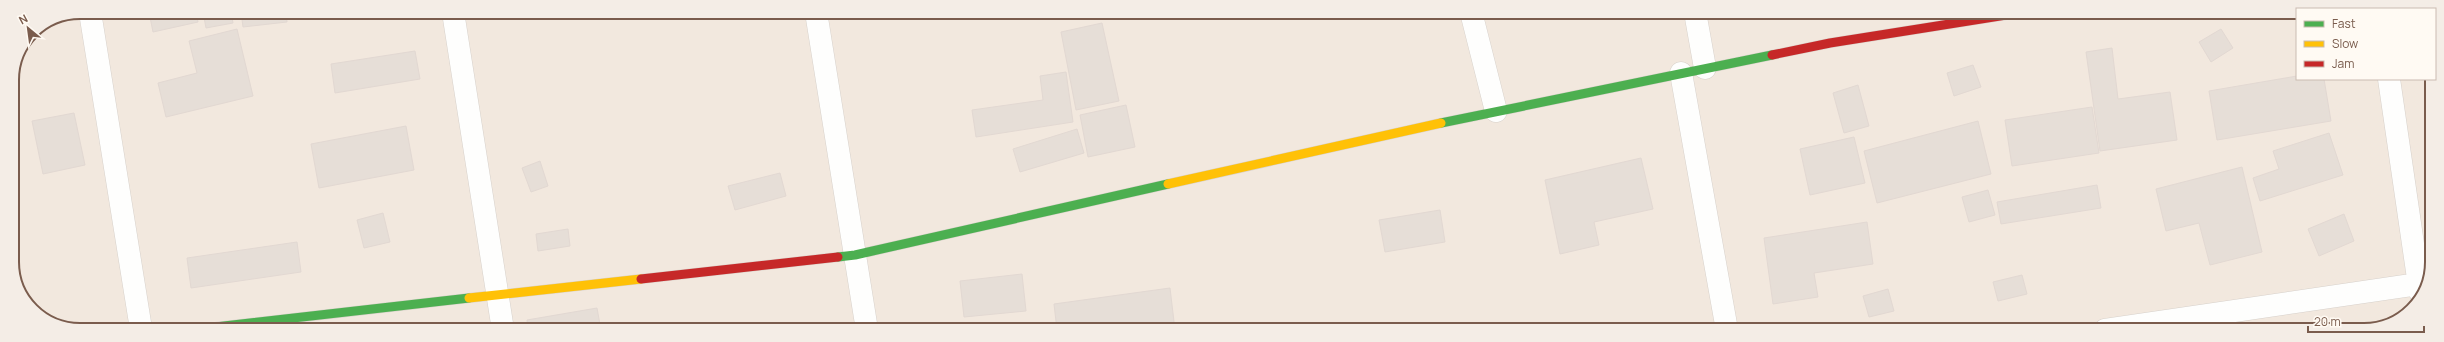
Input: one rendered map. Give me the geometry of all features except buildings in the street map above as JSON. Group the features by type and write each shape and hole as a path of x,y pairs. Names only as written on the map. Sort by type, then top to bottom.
{"street":[{"path":"91,19 140,323"},
{"path":"454,19 502,323"},
{"path":"817,19 865,323"},
{"path":"1473,19 1496,111"},
{"path":"1696,19 1705,68"},
{"path":"260,323 855,256 1496,111 1830,43 1981,19"},
{"path":"1680,73 1726,323"},
{"path":"2389,80 2422,283"},
{"path":"2155,323 2420,286"}],"shaded area":[{"path":"80,19 2296,19 2296,80 2425,80 2425,262 2422,282 2417,293 2404,308 2395,315 2387,318 2376,322 2364,323 80,323 60,320 46,313 37,305 25,289 20,274 20,68 28,48 48,48 48,28 68,20"}],"traffic: fast":[{"path":"1441,123 1772,55"},
{"path":"838,257 855,255 1168,184"},
{"path":"250,323 469,298"}],"traffic: slow":[{"path":"1168,184 1441,123"},
{"path":"469,298 641,279"}],"traffic: jam":[{"path":"1772,55 1830,43 1981,19"},
{"path":"641,279 838,257"}]}
